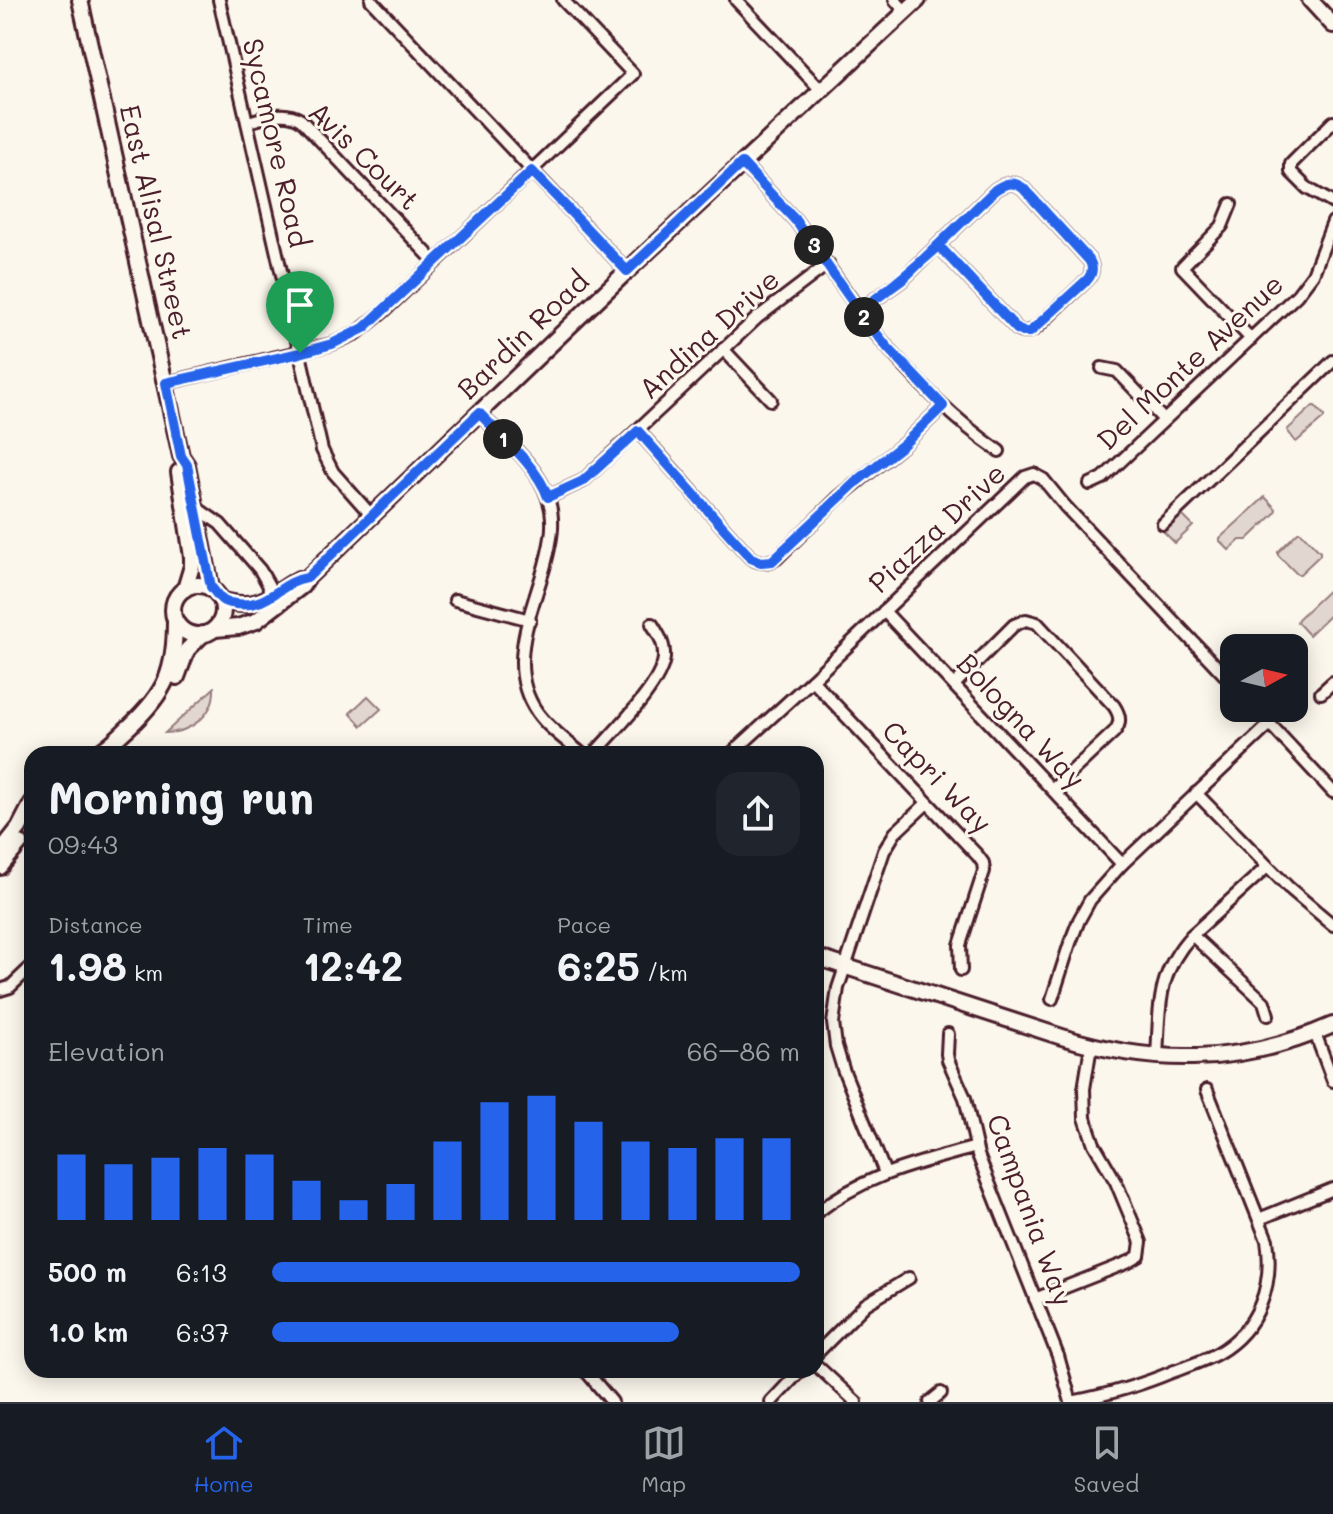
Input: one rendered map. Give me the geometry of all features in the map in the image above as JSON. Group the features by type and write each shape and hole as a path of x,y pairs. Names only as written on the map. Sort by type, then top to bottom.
{"street":[{"name":"East Alisal Street","path":"80,0 181,456 187,465 211,587"},
{"name":"Sycamore Road","path":"219,0 325,459 338,479 372,516"},
{"path":"371,0 627,271"},
{"path":"166,383 300,353 357,333 383,312 633,74 563,0"},
{"path":"736,0 820,89"},
{"name":"Bardin Road","path":"209,632 256,621 300,588 820,89 900,6 918,0"},
{"path":"1310,0 1333,24"},
{"name":"Avis Court","path":"247,122 282,114 301,120 435,262"},
{"path":"1333,122 1291,164 1290,169 1307,188 1333,203"},
{"path":"742,163 796,221 887,347 943,406 999,451"},
{"path":"859,311 890,290 1000,186 1014,183 1023,188 1089,260 1092,273 1037,327 1023,332 939,246"},
{"path":"1231,204 1222,226 1182,267 1251,339"},
{"name":"Del Monte Avenue","path":"1090,484 1103,478 1306,286 1330,237 1333,222"},
{"name":"Andina Drive","path":"548,497 583,481 723,349 773,305 828,264"},
{"path":"723,349 771,400"},
{"path":"1163,524 1333,361"},
{"path":"1102,368 1117,371 1164,420"},
{"path":"638,431 751,558 766,562 777,558 838,498 904,444 943,406"},
{"path":"479,413 532,469 548,497 553,520 552,538 521,660 525,689 536,711 573,746"},
{"name":"East Alisal Street","path":"181,456 178,467 192,557 185,589"},
{"name":"Piazza Drive","path":"744,746 1025,477 1034,474 1043,479 1220,670"},
{"path":"194,506 220,524 266,579 268,599"},
{"path":"200,538 208,527 220,524"},
{"name":"Bardin Road","path":"221,600 253,604 268,599 298,579 307,578"},
{"path":"108,746 140,716 164,685 173,659 173,615 177,596 185,589 201,585 211,587 221,600 221,619 187,650 174,686 161,707 122,746"},
{"path":"455,600 530,620"},
{"name":"Bologna Way","path":"884,611 1122,864"},
{"path":"954,685 1014,625 1026,620 1037,623 1114,706 1120,719 1118,728 1053,789"},
{"path":"175,621 184,630 195,634 209,632"},
{"path":"601,746 650,689 659,673 664,659 663,642 652,624"},
{"name":"Capri Way","path":"812,680 983,863 982,877 960,945 961,970"},
{"path":"1321,693 1333,682"},
{"path":"1052,999 1079,920 1090,900 1122,864 1270,724 1330,783"},
{"path":"1196,793 1267,867 1333,925"},
{"path":"885,1173 843,1069 836,1046 833,1012 838,988 884,851 895,833 927,803"},
{"path":"0,852 24,818"},
{"path":"0,867 24,836"},
{"path":"1157,1057 1165,979 1177,953 1192,935 1267,867"},
{"path":"1192,935 1264,1002 1268,1015"},
{"path":"824,960 1116,1052 1193,1058 1228,1055 1269,1048 1333,1025"},
{"path":"0,990 10,987 24,974"},
{"path":"1315,1033 1333,1081"},
{"name":"Campania Way","path":"948,1034 948,1060 965,1098 976,1147 1063,1370 1071,1402"},
{"path":"1035,1299 1129,1262 1140,1252 1141,1242 1122,1193 1094,1144 1085,1118 1084,1089 1091,1046"},
{"path":"1071,1402 1117,1392 1215,1355 1236,1340 1257,1313 1269,1277 1269,1252 1259,1219 1207,1090"},
{"path":"824,1207 843,1193 885,1173 976,1147"},
{"path":"1259,1219 1333,1189"},
{"path":"824,1346 866,1304 909,1278"},
{"path":"824,1372 856,1402"},
{"path":"592,1378 612,1402"},
{"path":"771,1402 794,1378"},
{"path":"930,1402 941,1393"}],"shaded area":[{"path":"1313,406 1324,418 1296,442 1287,430"},
{"path":"1265,497 1276,509 1275,513 1247,540 1240,540 1229,550 1220,538"},
{"path":"1180,513 1193,526 1175,543 1162,530"},
{"path":"1298,532 1320,552 1300,574 1278,555"},
{"path":"1333,586 1333,612 1309,635 1297,622 1298,619"},
{"path":"214,688 210,706 199,721 183,730 165,733"},
{"path":"368,696 381,709 362,726 350,713"}],"route":[{"path":"300,353 166,383 181,456 187,465 211,587 221,600 227,602 253,604 264,601 298,579 307,578 479,413 532,469 548,497 583,481 638,431 751,558 761,562 772,561 943,406 887,347 859,311 902,280 939,246 995,190 1009,183 1019,184 1092,265 1088,279 1030,332 1019,331 939,246 913,269 902,280 890,290 859,311 796,221 742,163 627,271 532,171 364,328 350,337 300,353"}]}
